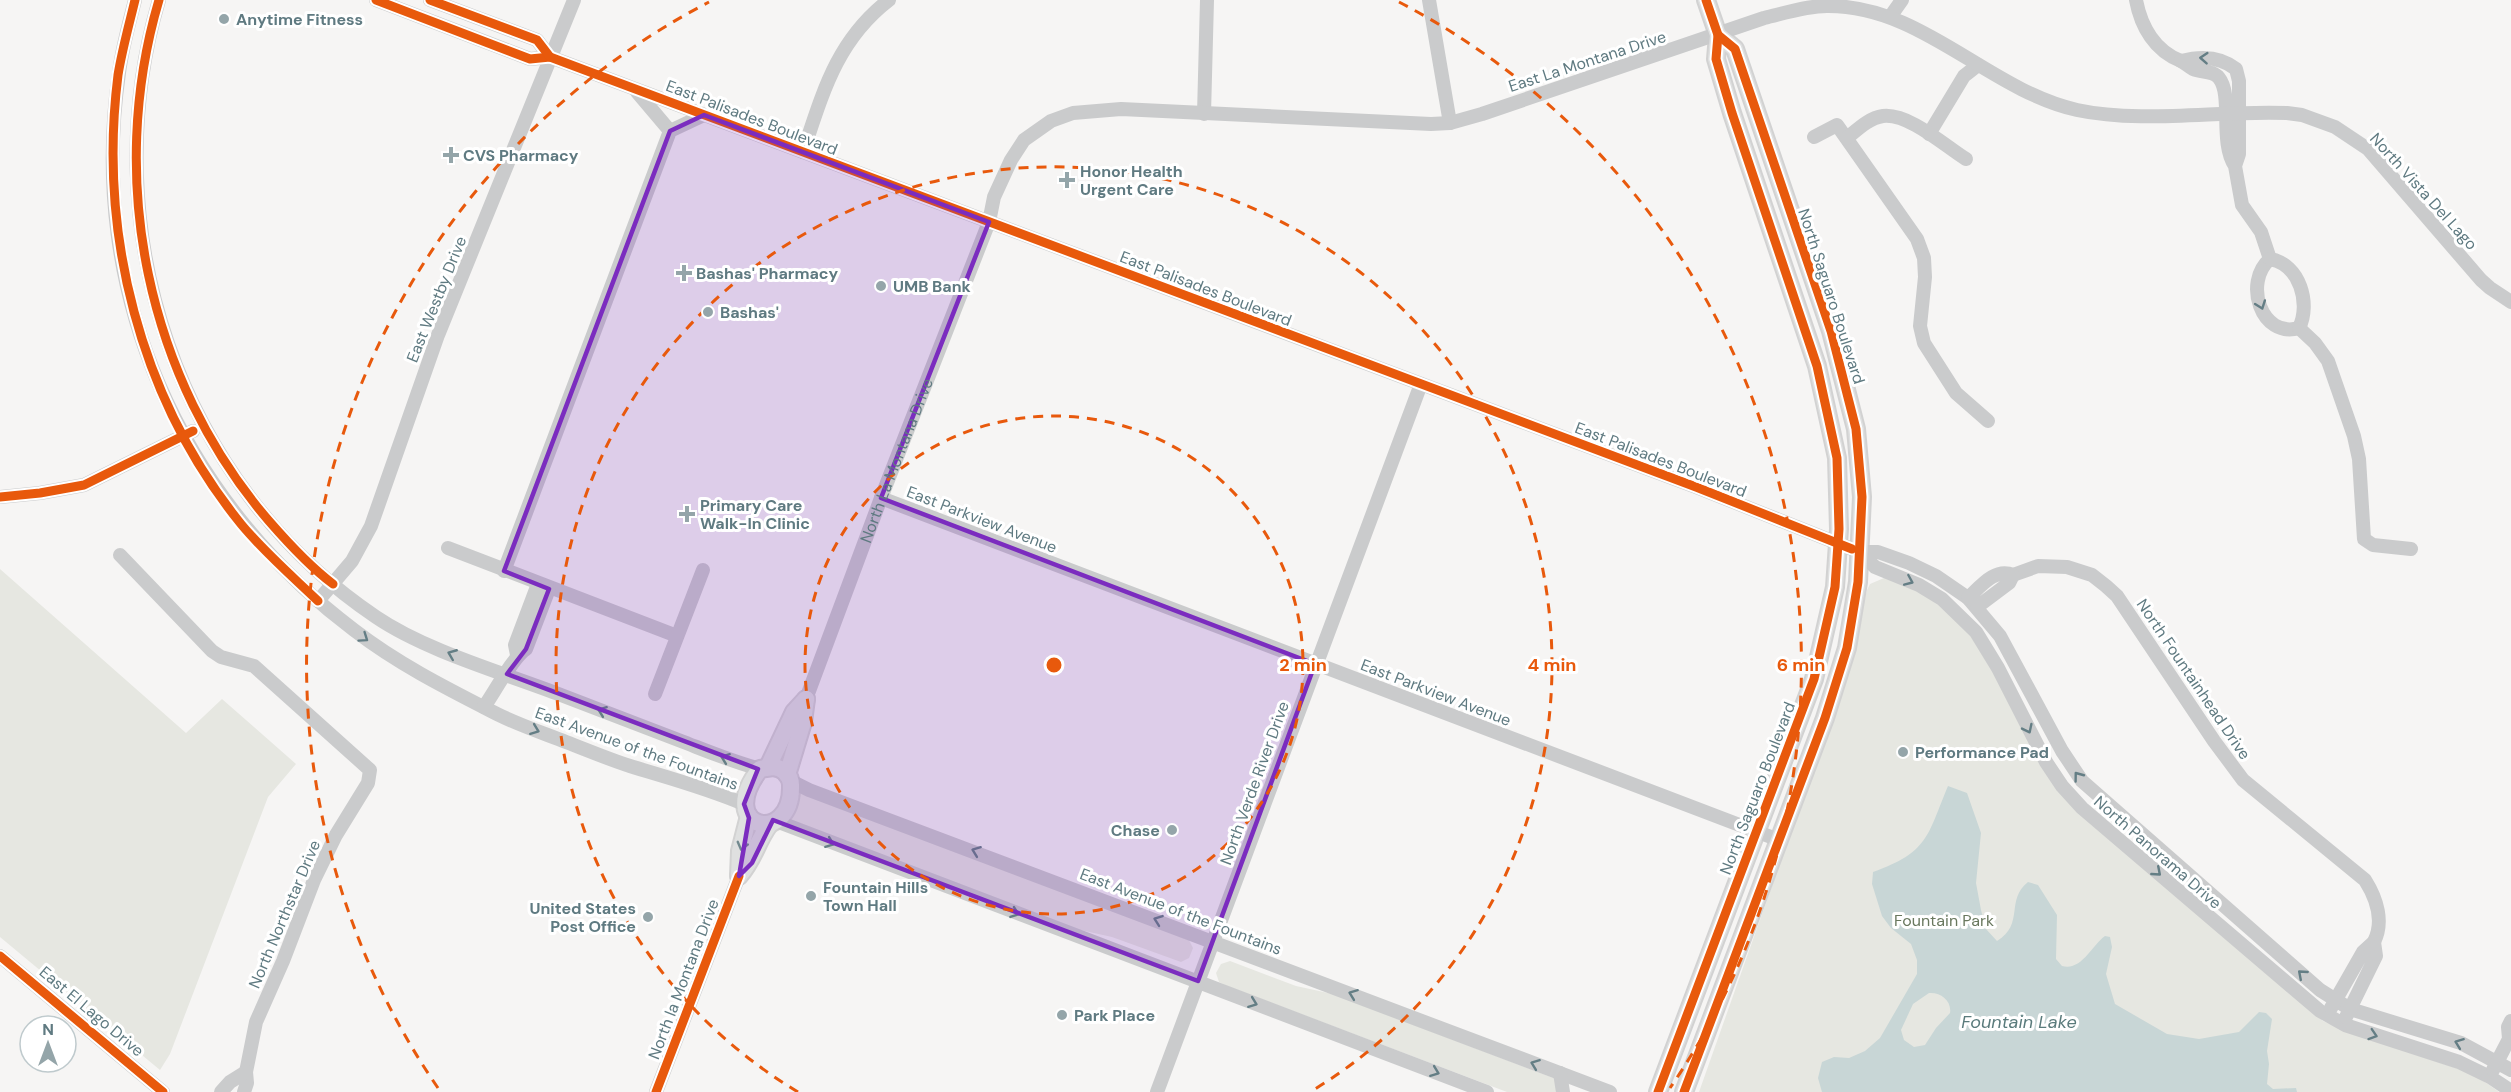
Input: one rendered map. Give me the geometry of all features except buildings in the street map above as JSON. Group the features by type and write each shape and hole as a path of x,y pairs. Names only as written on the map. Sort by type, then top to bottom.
{"main road":[{"name":"North Saguaro Boulevard","path":"1684,1092 1841,670 1855,607 1850,549 1827,407 1817,366 1716,59 1718,35 1706,0"},
{"name":"North Saguaro Boulevard","path":"1658,1092 1820,661 1833,593 1850,549 1862,497 1859,453 1844,375 1735,49 1718,35"},
{"name":"North La Montana Drive","path":"764,768 794,712 806,699"},
{"name":"North La Montana Drive","path":"789,778 806,699"},
{"path":"764,768 778,768 789,778 789,801 785,811 759,840 752,863 739,876 748,790 764,768"},
{"path":"747,810 759,824 773,823"}],"street":[{"name":"East Avenue of the Fountains","path":"135,0 118,74 114,146 116,215 124,270 148,357 188,434 203,471 241,524 265,551 318,601 353,630 395,659 514,722 628,765 702,787 747,810"},
{"name":"East Avenue of the Fountains","path":"159,0 143,70 136,137 138,204 147,267 169,349 202,425 227,467 248,496 294,549 333,584 378,619 406,634 642,726 764,768"},
{"name":"East Palisades Boulevard","path":"376,0 531,59 550,57 1696,487 1850,549"},
{"name":"East Palisades Boulevard","path":"430,0 537,40 550,57"},
{"name":"East Westby Drive","path":"318,601 363,542 380,503 438,335 574,0"},
{"path":"803,152 825,85 835,63 857,31 889,0"},
{"path":"1204,114 1207,0"},
{"path":"1429,0 1450,123"},
{"path":"1890,17 1891,0"},
{"path":"1890,17 1902,0"},
{"path":"2136,0 2138,12 2149,37 2162,51 2193,69 2218,76 2232,114"},
{"name":"East La Montana Drive","path":"989,222 994,197 1011,160 1024,140 1051,121 1072,113 1091,110 1376,123 1450,123 1792,11 1826,6 1864,10 1890,17 1911,26 2041,99 2079,110 2150,115 2232,114"},
{"path":"2181,61 2201,57 2229,63 2236,69 2239,81 2232,114 2228,156 2235,166 2242,205 2261,232 2270,260"},
{"path":"2218,76 2229,63"},
{"path":"1932,136 1964,76 1978,65"},
{"path":"633,88 670,131"},
{"name":"North Vista Del Lago","path":"2232,114 2302,115 2335,127 2360,142 2481,280 2511,302"},
{"path":"504,571 670,131 704,115"},
{"path":"1847,138 1872,120 1883,116 1896,117 1932,136 1966,159"},
{"path":"1814,137 1837,125 1917,239 1924,258 1925,277 1920,326 1923,343 1956,393 1988,421"},
{"name":"North La Montana Drive","path":"806,699 880,498 989,222"},
{"path":"2270,260 2261,267 2257,276 2258,296 2262,311 2278,328 2290,330 2299,328"},
{"path":"2270,260 2280,263 2289,270 2301,289 2304,309 2299,328"},
{"path":"124,270 147,267"},
{"path":"2299,328 2315,343 2328,361 2354,436 2359,459 2364,539 2373,545 2411,549"},
{"name":"North Verde River Drive","path":"1157,1092 1421,384"},
{"path":"0,496 40,494 84,485 188,434"},
{"name":"East Parkview Avenue","path":"880,498 1779,840"},
{"path":"448,548 544,587 677,636"},
{"name":"North Panorama Drive","path":"1850,549 1878,552 1909,563 1936,576 1972,602 2000,636 2062,751 2082,782 2217,902 2336,1001 2350,1009 2451,1040 2511,1070"},
{"name":"North Panorama Drive","path":"1850,549 1875,567 1919,585 1942,599 1967,622 1976,632 1998,668 2046,762 2062,786 2082,808 2256,959 2327,1015 2342,1024 2450,1059 2490,1077 2511,1091"},
{"name":"North Northstar Drive","path":"120,555 212,651 221,657 254,666 363,761 370,770 370,776 336,836 310,890 283,961 256,1022 246,1071 248,1083 244,1092"},
{"name":"North Fountainhead Drive","path":"1972,602 2009,583 2013,575 2038,566 2067,567 2092,575 2117,596 2214,741 2243,780 2365,880 2372,892 2378,912 2379,931 2374,942 2376,956 2342,1024"},
{"path":"656,694 703,570"},
{"path":"484,707 517,655 526,649 529,624 544,587"},
{"name":"East Avenue of the Fountains","path":"789,778 809,790 1610,1092"},
{"path":"773,823 1198,981 1487,1092"},
{"name":"North la Montana Drive","path":"656,1092 739,876"},
{"path":"2327,1015 2363,951 2374,942"},
{"name":"East El Lago Drive","path":"0,956 163,1092"},
{"path":"2348,980 2361,987"},
{"path":"2490,1077 2510,1039 2508,1027 2511,1021"},
{"path":"221,1092 230,1082 246,1071"},
{"path":"1560,1073 1563,1092"}],"highlighted area":[{"path":"704,115 989,222 881,498 1315,664 1198,981 773,820 752,863 739,876 749,818 744,804 758,769 507,674 526,649 549,589 504,571 670,131"}],"green space":[{"path":"0,569 186,733 222,699 296,764 268,797 170,1054 160,1070 0,937"},
{"name":"Fountain Park","path":"1884,578 1891,578 1933,599 1965,626 2016,710 2036,758 2072,805 2323,1021 2356,1035 2474,1074 2499,1092 1699,1092 1847,674 1867,590 1870,584"},
{"path":"797,788 1189,940 1193,948 1189,958 1181,962 1112,937 1076,929 786,821"},
{"path":"1230,961 1296,986 1333,994 1556,1079 1559,1092 1507,1092 1227,986 1219,982 1216,973 1221,964"}],"water":[{"name":"Fountain Lake","path":"1948,786 1967,793 1981,833 1976,883 1986,929 1997,941 2010,927 2017,896 2021,889 2028,882 2038,885 2057,915 2056,959 2062,966 2075,965 2086,957 2105,936 2110,937 2112,947 2106,974 2115,1004 2167,1034 2199,1039 2239,1032 2259,1012 2266,1013 2272,1019 2267,1051 2269,1064 2267,1084 2273,1089 2296,1088 2297,1092 1822,1092 1818,1078 1822,1062 1834,1057 1849,1058 1865,1051 1880,1038 1917,974 1917,960 1911,944 1891,928 1882,916 1872,884 1873,872 1905,857 1924,840","holes":["1929,993 1947,1001 1950,1013 1925,1045 1914,1047 1904,1040 1901,1030 1913,1004"]}],"cycle path":[{"path":"135,0 118,75 113,135 115,195 121,254 134,312 152,369 176,423 206,475 241,524 278,564 318,601"},
{"path":"159,0 144,68 137,137 138,206 148,274 167,341 193,405 227,465 277,530 307,562 333,584"},
{"path":"376,0 530,59 550,57 1696,487 1852,549"},
{"path":"430,0 537,40 550,57"},
{"path":"1658,1092 1814,679 1835,587 1839,529 1837,458 1817,366 1732,113 1716,59 1718,35 1706,0"},
{"path":"1684,1092 1825,718 1847,648 1858,582 1862,497 1856,429 1831,331 1735,49 1718,35"},
{"path":"0,497 84,485 193,431"},
{"path":"656,1092 739,876"},
{"path":"0,956 163,1092"}],"place":[{"name":"Anytime Fitness","path":"224,19"},
{"name":"CVS Pharmacy","path":"451,155"},
{"name":"Honor Health Urgent Care","path":"1067,180"},
{"name":"Bashas' Pharmacy","path":"684,273"},
{"name":"UMB Bank","path":"881,286"},
{"name":"Bashas'","path":"708,312"},
{"name":"Primary Care Walk-In Clinic","path":"687,514"},
{"name":"Performance Pad","path":"1903,752"},
{"name":"Chase","path":"1172,830"},
{"name":"Fountain Hills Town Hall","path":"811,896"},
{"name":"United States Post Office","path":"648,917"},
{"name":"Park Place","path":"1062,1015"}]}
